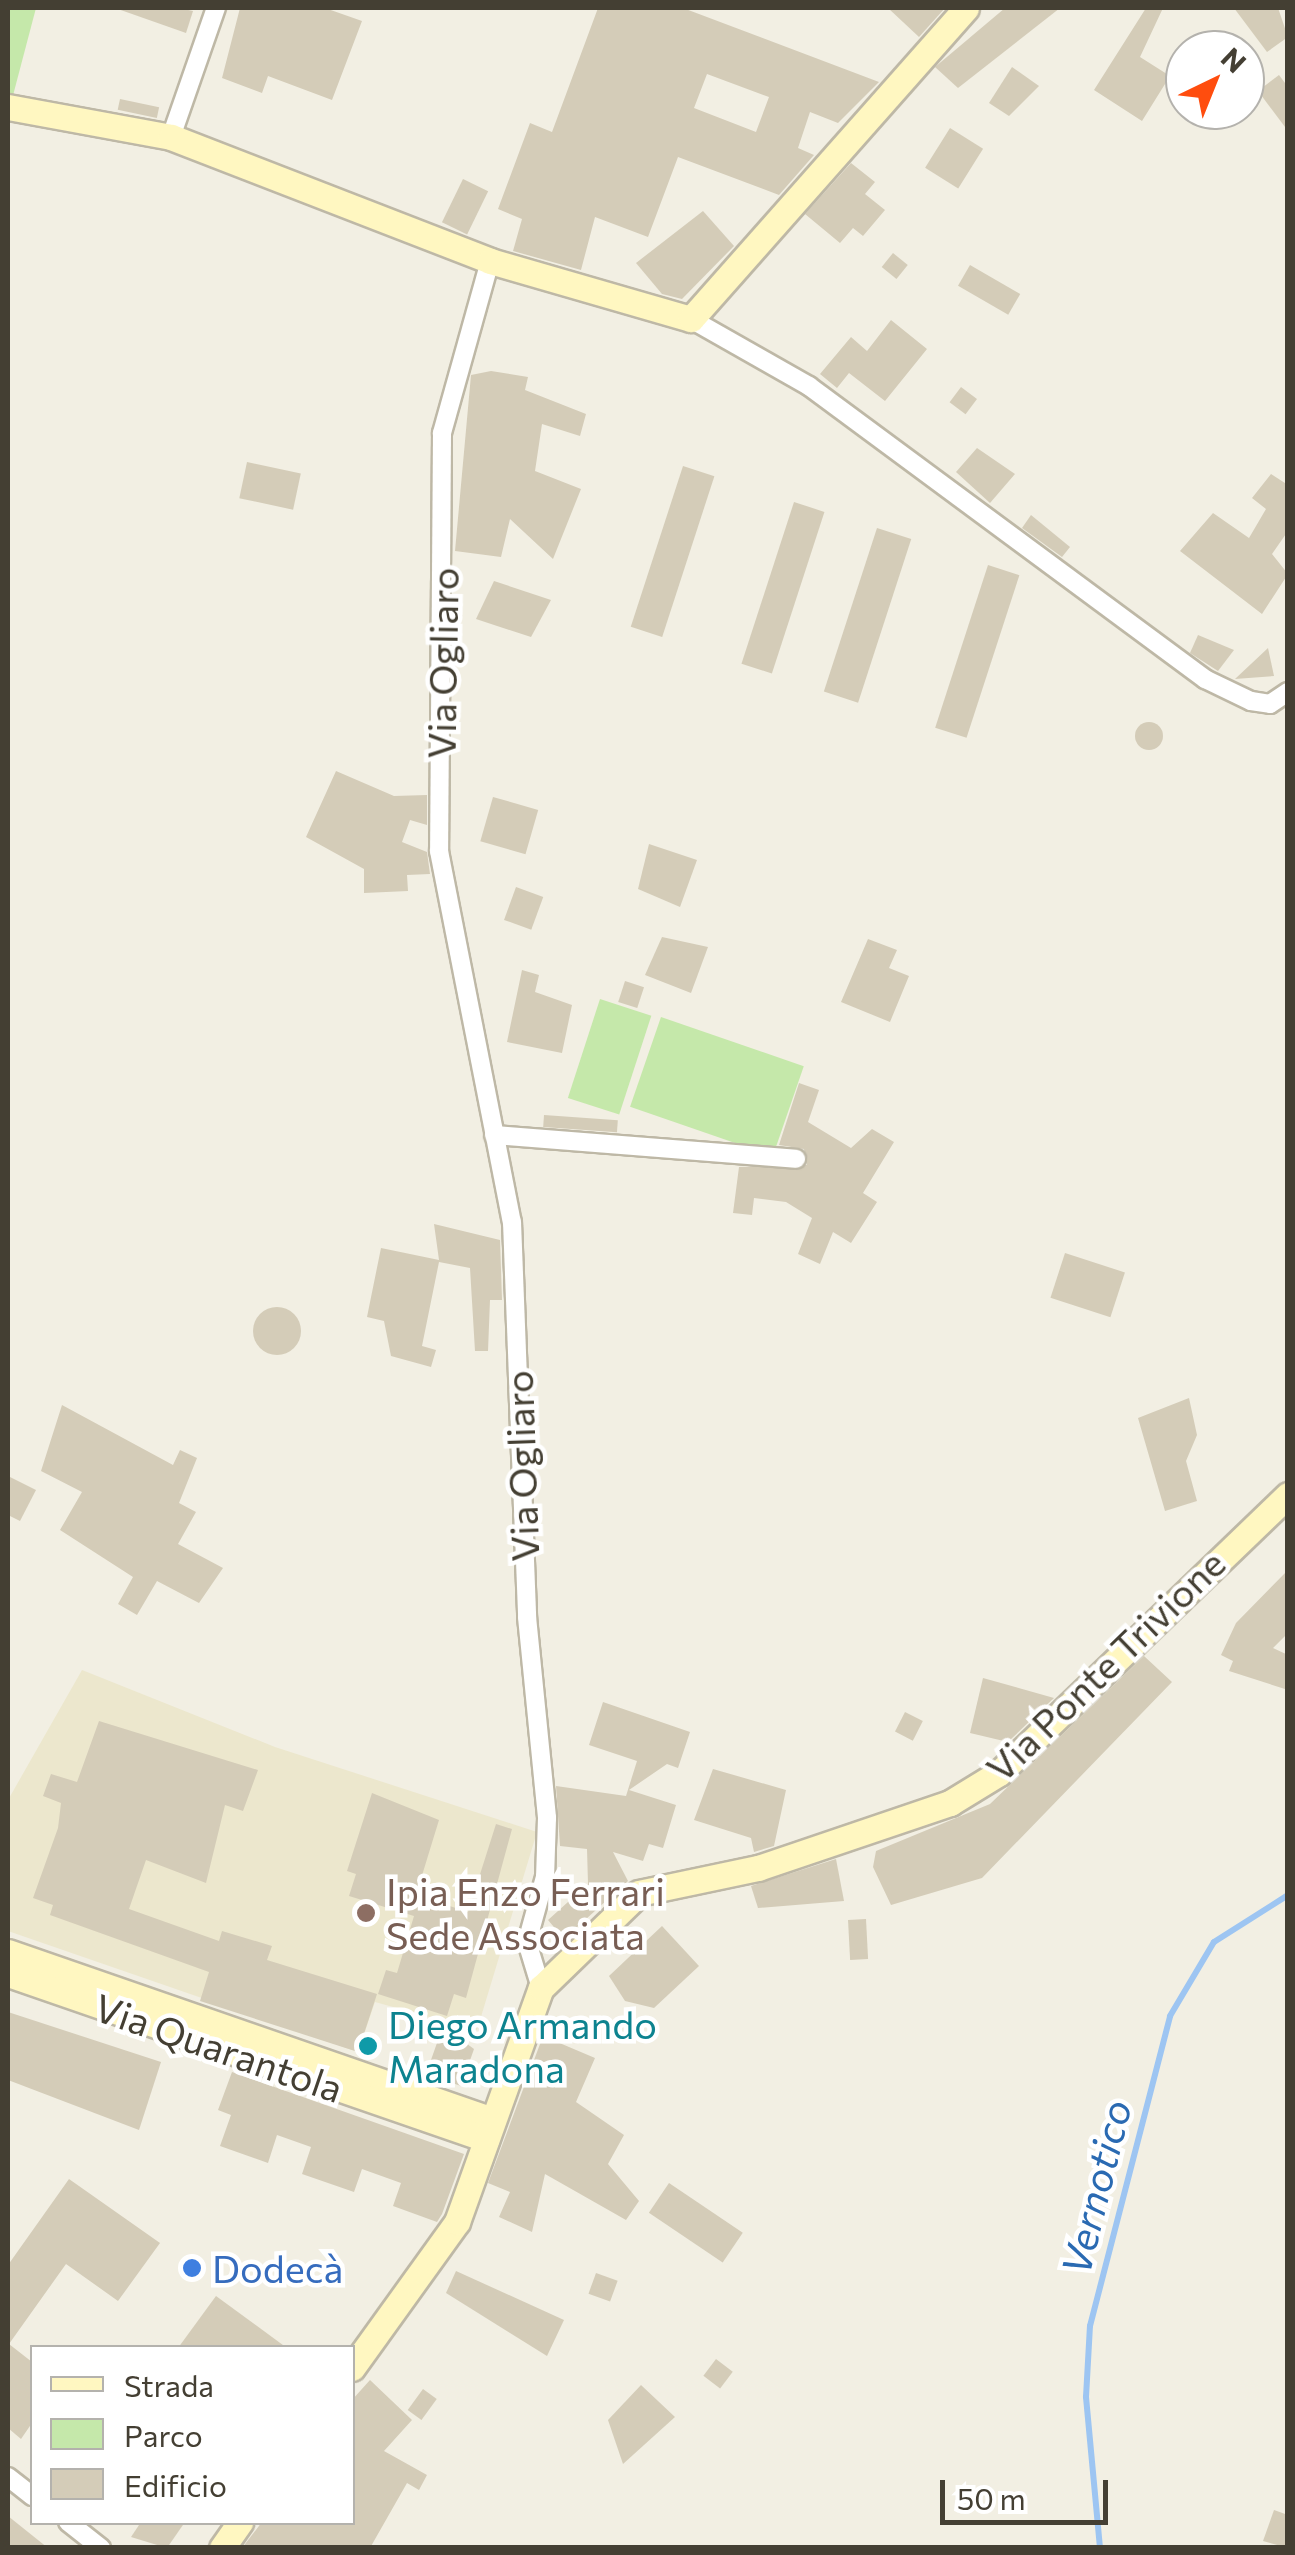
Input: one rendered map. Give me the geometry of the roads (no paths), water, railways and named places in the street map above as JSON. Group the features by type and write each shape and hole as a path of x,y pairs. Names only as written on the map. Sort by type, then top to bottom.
{"street":[{"path":"171,138 216,8"},
{"path":"691,319 712,300 966,8"},
{"path":"8,107 171,138 490,260 691,319 809,386 1205,678 1251,701 1288,692"},
{"name":"Via Ogliaro","path":"490,260 442,433 438,851 512,1222 527,1617 547,1818 545,1877 527,1942 541,1988"},
{"path":"494,1135 796,1160"},
{"name":"Via Ponte Trivione","path":"541,1988 639,1892 906,1824 998,1772 1288,1495"},
{"path":"8,1952 55,1978"},
{"name":"Via Quarantola","path":"8,1974 55,1978 490,2129"},
{"path":"355,2364 457,2222 541,1988"},
{"path":"8,2477 30,2494"},
{"path":"72,2525 101,2548"},
{"path":"222,2548 238,2525"}],"waterway":[{"name":"Vernotico","path":"1100,2548 1086,2397 1090,2326 1170,2016 1214,1942 1288,1895"}],"place":[{"name":"Ipia Enzo Ferrari Sede Associata","path":"366,1913"},
{"name":"Diego Armando Maradona","path":"368,2046"},
{"name":"Dodecà","path":"192,2268"}]}
